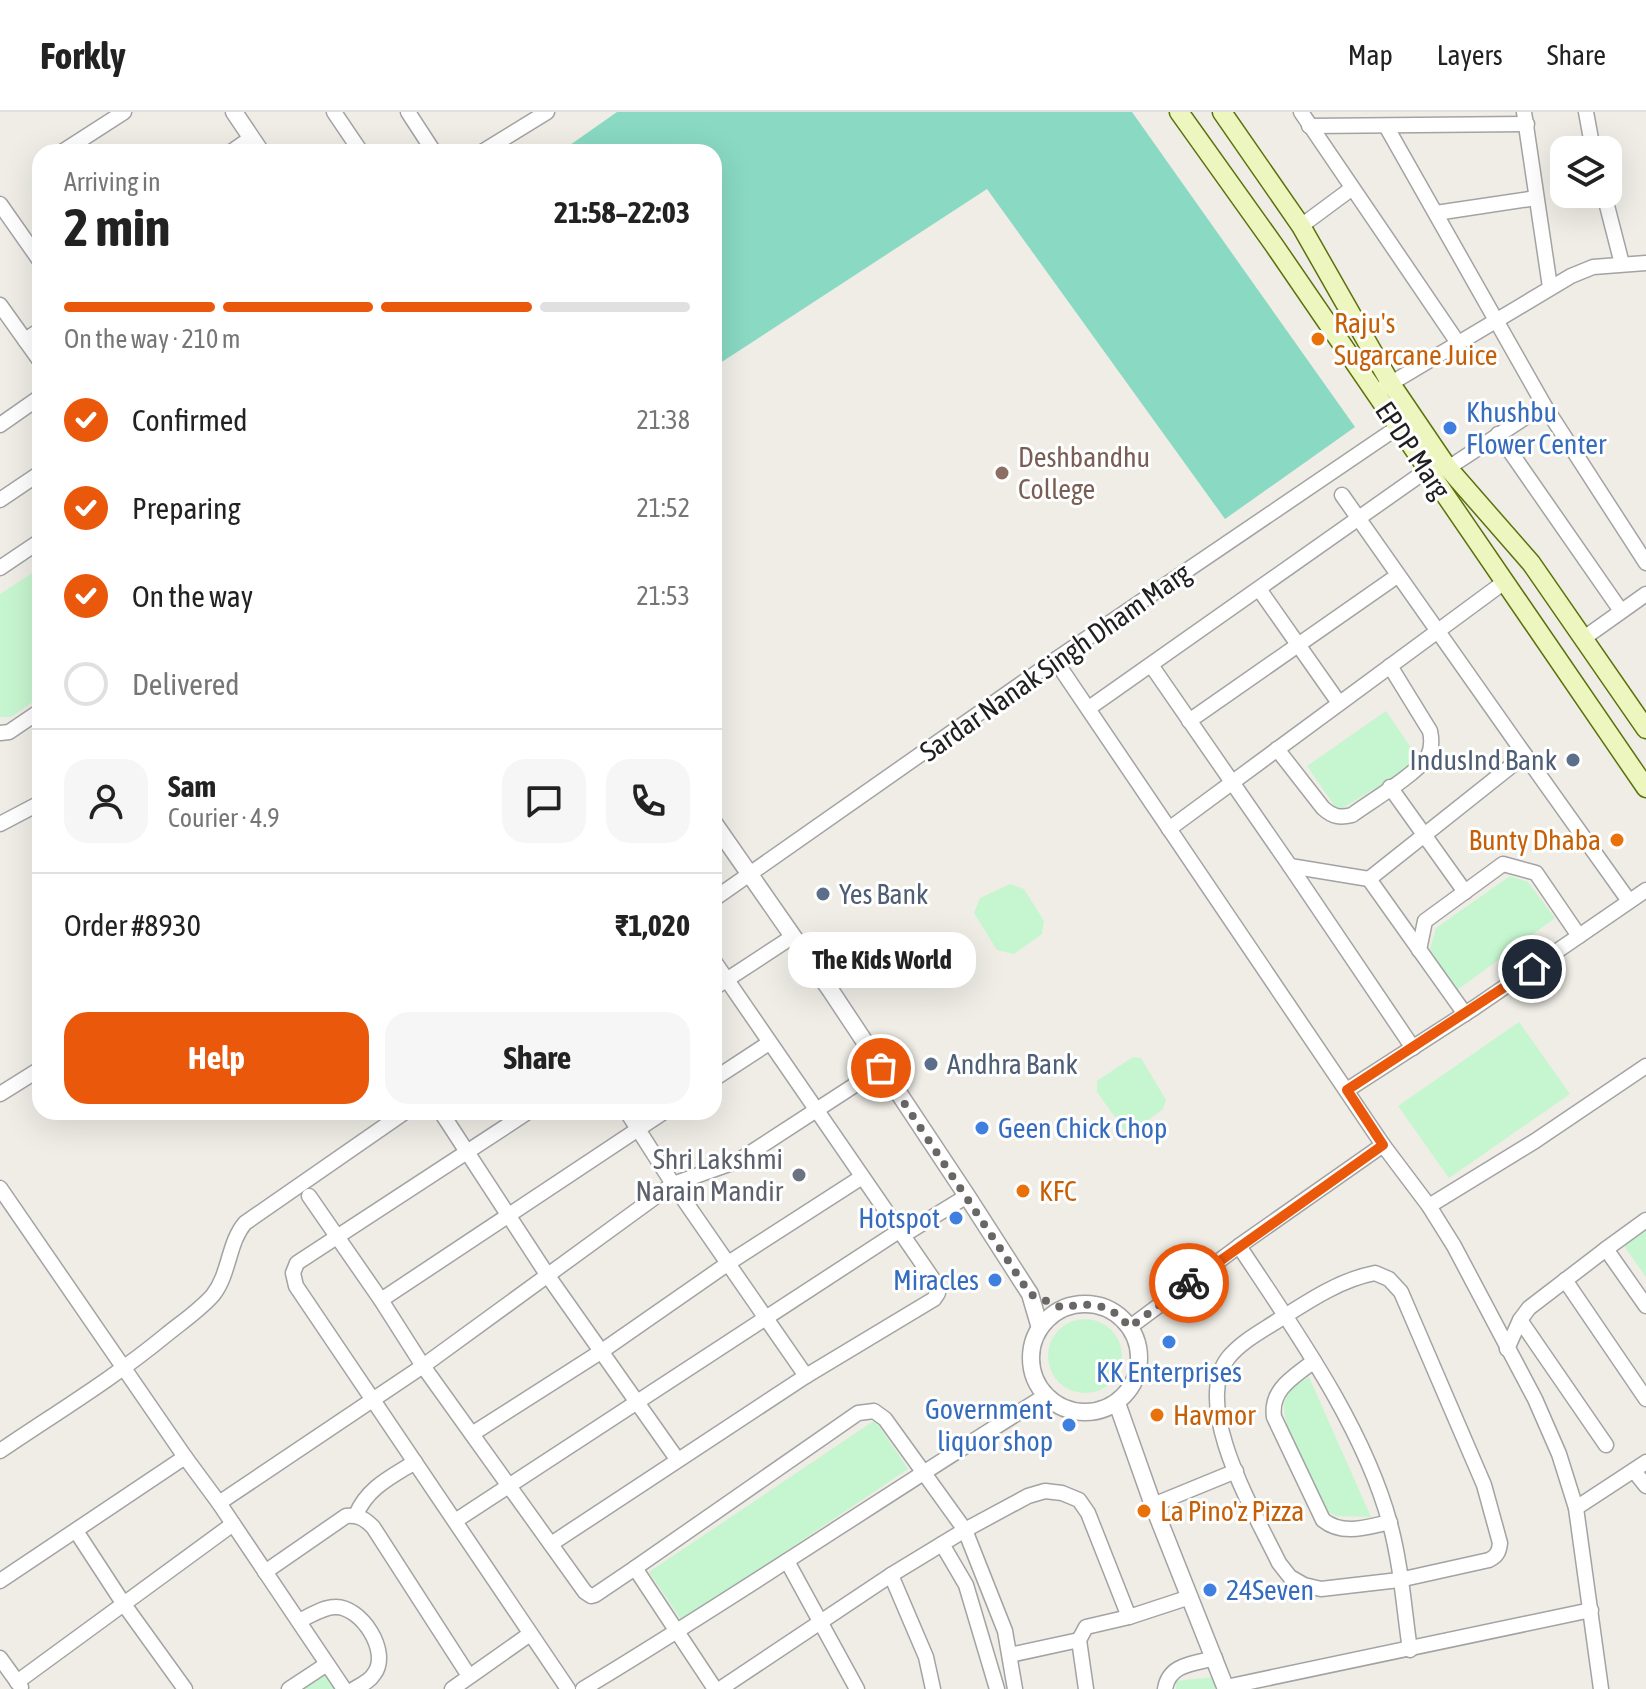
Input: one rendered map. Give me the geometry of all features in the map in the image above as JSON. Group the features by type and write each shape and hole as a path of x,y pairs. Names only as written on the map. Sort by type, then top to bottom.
{"main road":[{"name":"EPDP Marg","path":"1179,112 1406,422 1531,563 1646,729"},
{"name":"EPDP Marg","path":"1222,112 1301,226 1383,388"},
{"name":"EPDP Marg","path":"1406,422 1427,470 1646,788"}],"street":[{"path":"74,144 124,112"},
{"path":"234,112 255,144"},
{"path":"334,112 356,144"},
{"path":"408,112 429,144"},
{"path":"495,144 547,112"},
{"path":"1301,112 1458,343"},
{"path":"1586,112 1590,136"},
{"path":"1309,126 1386,126 1525,118 1550,287"},
{"path":"1386,126 1544,405 1646,563"},
{"path":"1301,226 1351,189"},
{"path":"1436,213 1536,198"},
{"path":"0,204 32,250"},
{"path":"1608,208 1622,264"},
{"path":"1383,388 1550,287 1593,267 1646,263"},
{"path":"0,305 32,350"},
{"path":"25,340 32,335"},
{"path":"0,425 32,403"},
{"path":"1448,468 1544,405"},
{"name":"Sardar Nanak Singh Dham Marg","path":"722,893 1055,660 1406,422"},
{"path":"1498,434 1621,611"},
{"path":"1089,708 1427,470"},
{"path":"0,500 32,478"},
{"path":"1342,495 1629,901"},
{"path":"0,568 32,546"},
{"path":"1189,721 1397,576"},
{"path":"1169,829 1503,583"},
{"path":"1259,589 1339,703"},
{"path":"1584,638 1646,594"},
{"path":"1055,660 1454,1246 1535,1399 1559,1454 1576,1508 1601,1689"},
{"path":"1151,665 1413,1048"},
{"path":"1277,749 1331,815 1341,818 1352,815 1420,766 1429,754 1432,742 1430,731 1390,666"},
{"path":"0,733 9,732 32,716"},
{"path":"1369,879 1525,755"},
{"path":"1390,787 1465,892"},
{"path":"1,823 32,807"},
{"path":"722,835 967,1196 1030,1294 1040,1328"},
{"path":"1419,950 1425,921 1503,864 1536,873 1579,936"},
{"path":"1290,866 1369,879 1419,950 1470,1011"},
{"path":"1347,1090 1470,1011 1646,890"},
{"path":"722,983 792,937"},
{"path":"551,1544 806,1376 934,1299 938,1293 937,1285 769,1043 722,986"},
{"path":"722,1074 769,1043"},
{"path":"1429,1206 1535,1141 1646,1066"},
{"path":"219,1503 423,1366 673,1184 738,1161 881,1068"},
{"path":"0,1094 32,1074"},
{"path":"1,1449 126,1368 199,1308 214,1294 223,1277 235,1238 245,1223 393,1120"},
{"path":"446,1120 548,1276 677,1459"},
{"path":"516,1120 297,1263 293,1279 568,1689"},
{"path":"633,1120 673,1184 730,1262 806,1376"},
{"path":"381,1300 652,1120"},
{"path":"1130,1327 1383,1145"},
{"path":"472,1434 862,1177"},
{"path":"0,1188 344,1689"},
{"path":"309,1196 423,1366 585,1592 591,1596 635,1568 858,1413 874,1411 885,1419 965,1530 1005,1631 1015,1689"},
{"path":"455,1521 899,1231 910,1231 967,1196"},
{"path":"1507,1349 1529,1308 1646,1220"},
{"path":"1239,1246 1314,1361 1354,1434 1390,1522 1410,1650"},
{"path":"1606,1249 1646,1306"},
{"path":"1375,1273 1389,1279 1401,1292 1484,1485 1500,1543 1496,1556 1399,1580 1321,1589 1304,1585 1290,1577 1279,1563 1236,1471 1219,1427 1215,1405 1218,1382 1227,1360 1247,1341 1285,1316 1358,1276 1375,1273"},
{"path":"1565,1280 1646,1399"},
{"path":"1030,1294 1063,1308"},
{"path":"1081,1304 1100,1306 1117,1314 1130,1327 1137,1343 1140,1359 1137,1376 1129,1391 1117,1403 1103,1410 1088,1413 1058,1406 1045,1396 1036,1383 1031,1365 1032,1346 1040,1328 1050,1316 1063,1308 1081,1304"},
{"path":"1520,1320 1606,1445"},
{"path":"1314,1361 1281,1387 1275,1396 1274,1417 1323,1520 1331,1526 1353,1530 1390,1522"},
{"path":"583,1689 1045,1396"},
{"path":"1117,1403 1153,1505 1226,1688 1591,1610"},
{"path":"0,1581 185,1457"},
{"path":"356,1515 369,1492 415,1462"},
{"path":"1576,1508 1640,1467 1646,1486"},
{"path":"1153,1505 1236,1471"},
{"path":"635,1568 718,1689 965,1530 1028,1496 1045,1491 1062,1493 1079,1500 1088,1513 1129,1617"},
{"path":"265,1572 346,1516 356,1515 373,1527 469,1676"},
{"path":"0,1658 20,1685 123,1603 233,1524"},
{"path":"76,1531 185,1689"},
{"path":"942,1544 966,1585 997,1689"},
{"path":"787,1561 857,1689"},
{"path":"891,1575 926,1657 933,1689"},
{"path":"1086,1689 1079,1640 1086,1627 1190,1597"},
{"path":"299,1621 336,1607 350,1611 359,1618 374,1639 380,1659 376,1673 354,1689"},
{"path":"452,1689 530,1634"},
{"path":"1010,1655 1079,1640"},
{"path":"1165,1689 1167,1679 1176,1668 1215,1658"},
{"path":"289,1689 327,1664"}],"green space":[{"path":"617,112 1132,112 1355,427 1225,519 987,189 722,362 722,144 571,144"},
{"path":"32,573 32,703 11,717 0,717 0,594"},
{"path":"1386,711 1420,761 1338,811 1307,766"},
{"path":"1510,876 1528,882 1555,918 1456,991 1430,949 1436,928"},
{"path":"1010,884 1024,889 1044,921 1042,934 1014,954 997,950 974,913 980,898"},
{"path":"1519,1022 1570,1094 1449,1178 1398,1106"},
{"path":"1133,1057 1141,1058 1166,1100 1163,1109 1132,1132 1125,1131 1097,1092 1097,1081"},
{"path":"1646,1226 1646,1277 1622,1243"},
{"path":"1085,1319 1099,1322 1111,1330 1119,1342 1122,1356 1119,1370 1111,1382 1099,1390 1085,1393 1071,1390 1059,1382 1051,1370 1048,1356 1051,1342 1059,1330 1071,1322"},
{"path":"1309,1377 1371,1517 1336,1516 1324,1509 1296,1450 1285,1416 1284,1402 1290,1390"},
{"path":"875,1420 908,1469 682,1621 649,1572"},
{"path":"322,1669 335,1689 293,1689"},
{"path":"1214,1677 1215,1689 1176,1689 1175,1681"}],"way so far":[{"path":"881,1068 1030,1294 1063,1308 1081,1304 1100,1306 1117,1314 1130,1327 1189,1283"}],"place":[{"name":"Raju's Sugarcane Juice","path":"1318,339"},
{"name":"Khushbu Flower Center","path":"1450,428"},
{"name":"Deshbandhu College","path":"1002,473"},
{"name":"IndusInd Bank","path":"1573,760"},
{"name":"Bunty Dhaba","path":"1617,840"},
{"name":"Yes Bank","path":"823,894"},
{"name":"Andhra Bank","path":"931,1064"},
{"name":"The Kids World","path":"881,1068"},
{"name":"Geen Chick Chop","path":"982,1128"},
{"name":"Shri Lakshmi Narain Mandir","path":"799,1175"},
{"name":"KFC","path":"1023,1191"},
{"name":"Hotspot","path":"956,1218"},
{"name":"Miracles","path":"995,1280"},
{"name":"KK Enterprises","path":"1169,1342"},
{"name":"Havmor","path":"1157,1415"},
{"name":"Government liquor shop","path":"1069,1425"},
{"name":"La Pino'z Pizza","path":"1144,1511"},
{"name":"24Seven","path":"1210,1590"}],"route":[{"path":"1189,1283 1383,1145 1347,1090 1532,969"}]}
